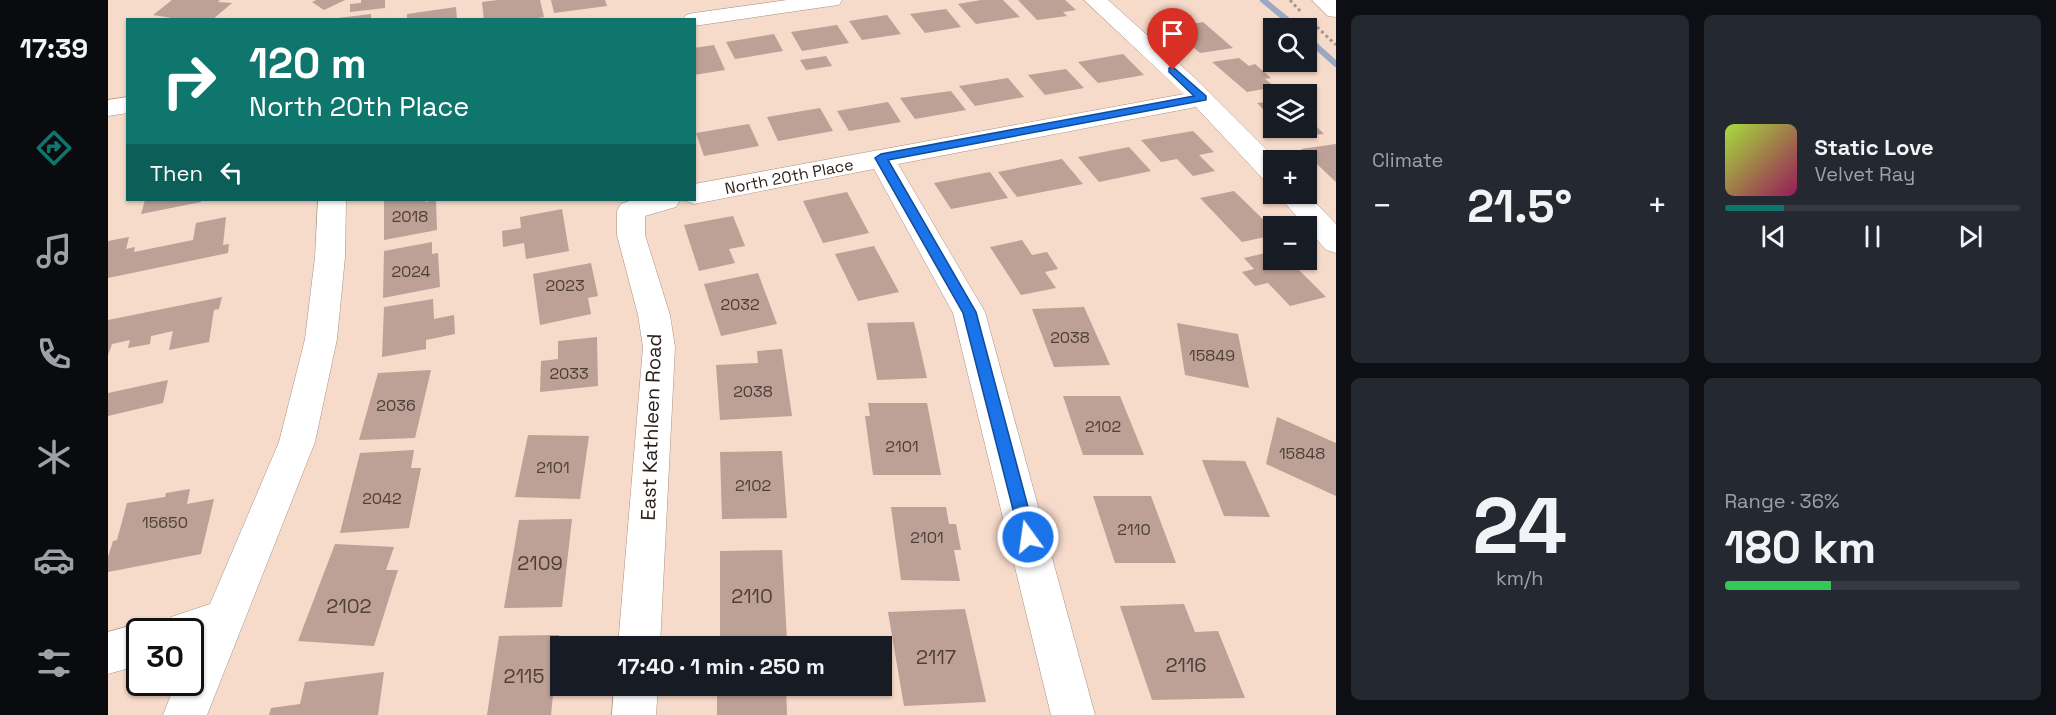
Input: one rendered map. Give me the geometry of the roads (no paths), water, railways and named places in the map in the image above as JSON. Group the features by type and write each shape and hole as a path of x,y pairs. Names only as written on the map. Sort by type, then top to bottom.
{"street":[{"path":"696,20 831,0"},
{"path":"1095,0 1202,98 1263,162"},
{"path":"1323,0 1336,11"},
{"name":"North 20th Place","path":"696,194 1202,98"},
{"path":"108,108 126,105"},
{"path":"881,158 969,312 1073,715"},
{"path":"185,715 205,626 297,442 321,339 330,257 332,201"},
{"name":"East Kathleen Road","path":"640,636 659,346 654,315 631,235 632,211 650,202 658,201"},
{"path":"1300,204 1336,242"},
{"path":"108,653 126,648"},
{"path":"634,715 635,696"}],"waterway":[{"path":"1263,0 1285,18"},
{"path":"1317,47 1336,64"}]}
